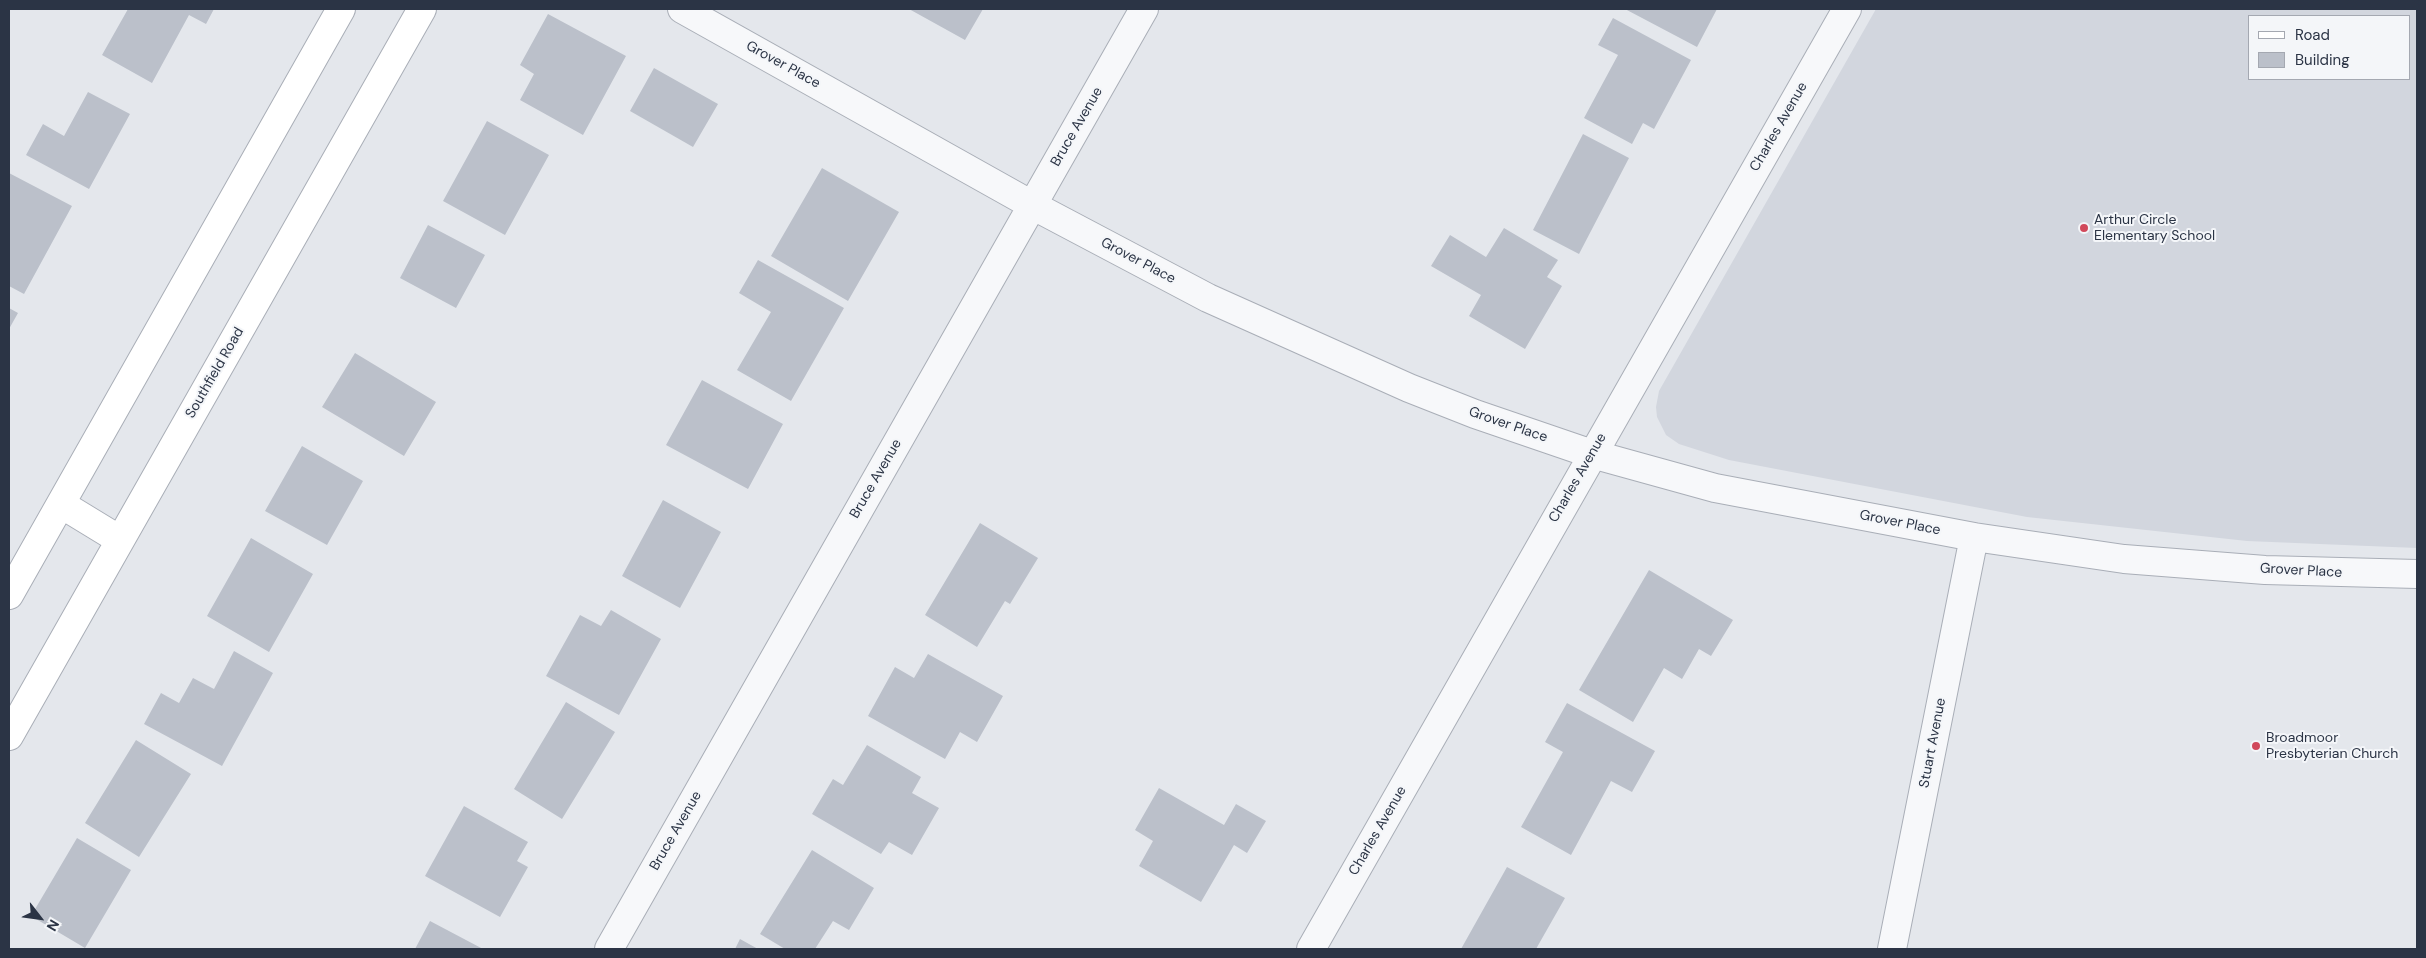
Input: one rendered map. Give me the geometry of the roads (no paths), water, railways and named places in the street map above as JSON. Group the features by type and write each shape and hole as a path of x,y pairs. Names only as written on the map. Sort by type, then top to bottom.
{"main road":[{"path":"9,595 341,9"},
{"name":"Southfield Road","path":"9,736 422,9"},
{"path":"61,504 120,540"}],"street":[{"name":"Grover Place","path":"682,9 1032,206 1208,298 1383,376 1475,414 1592,454 1715,488 1974,537 2124,559 2265,570 2417,574"},
{"name":"Bruce Avenue","path":"609,949 1144,9"},
{"name":"Charles Avenue","path":"1311,949 1847,9"},
{"name":"Stuart Avenue","path":"1892,949 1974,537"}],"place":[{"name":"Arthur Circle Elementary School","path":"2084,228"},
{"name":"Broadmoor Presbyterian Church","path":"2256,746"}]}
